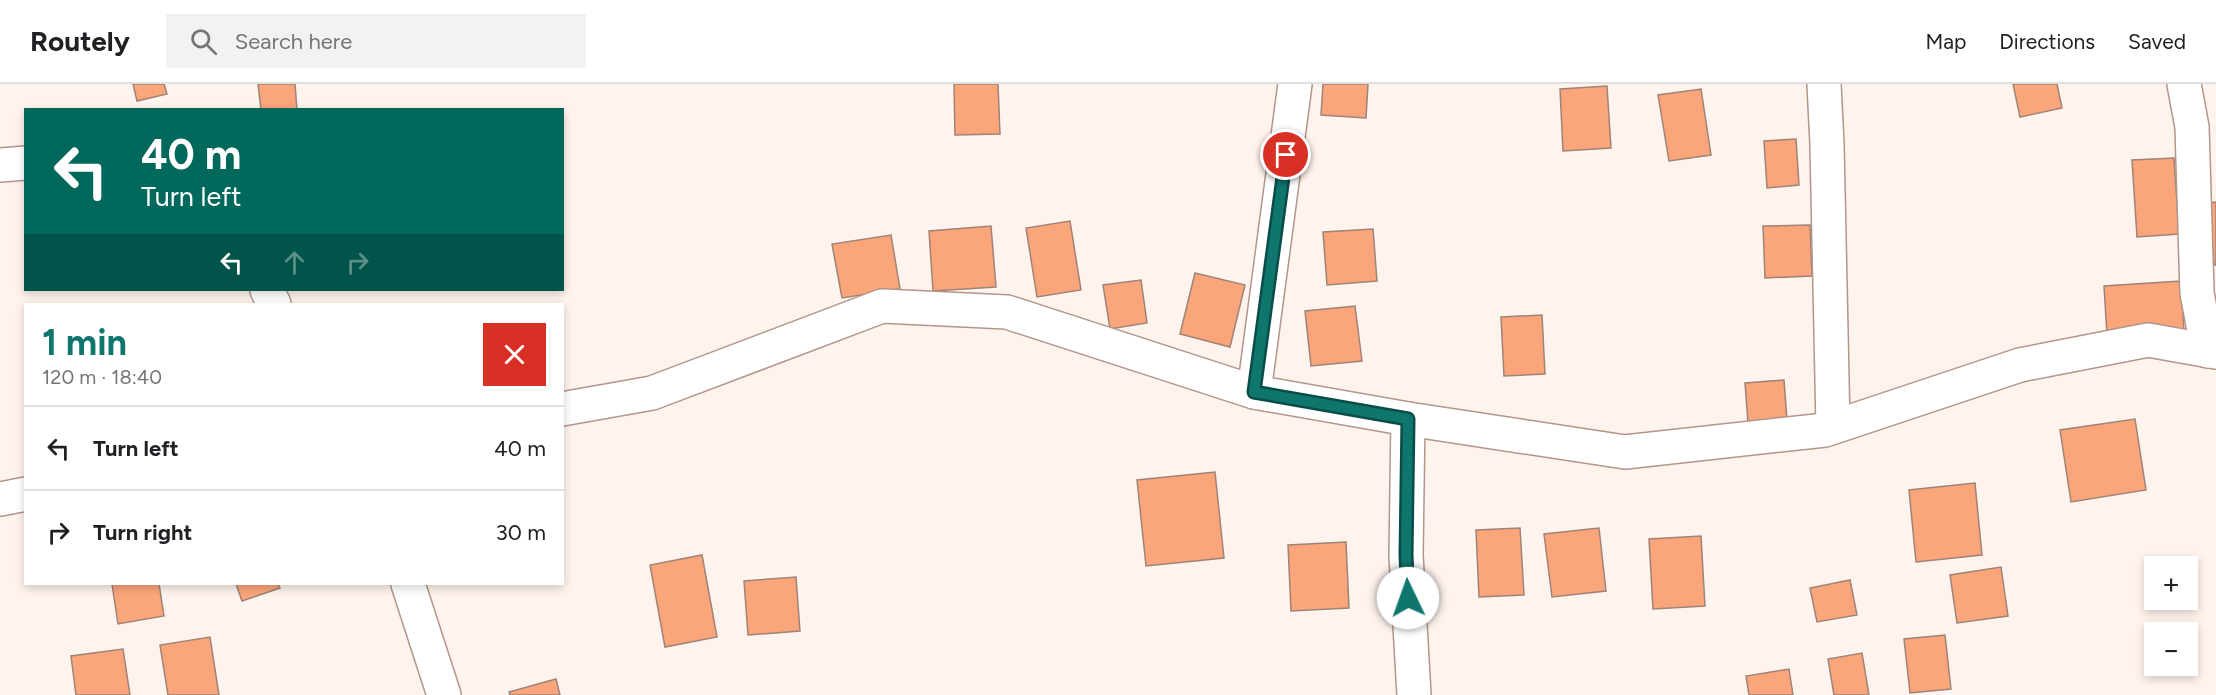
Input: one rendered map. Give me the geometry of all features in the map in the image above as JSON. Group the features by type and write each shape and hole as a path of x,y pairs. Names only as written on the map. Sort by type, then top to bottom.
{"street":[{"path":"1254,392 1295,84"},
{"path":"1824,84 1833,427"},
{"path":"564,409 652,393 882,306 1007,312 1254,392 1408,419 1625,452 1824,430 2020,366 2055,358 2148,340 2212,351 2197,293 2192,127 2184,84"},
{"path":"0,165 24,163"},
{"path":"1408,419 1406,555 1414,695"},
{"path":"0,499 24,494"},
{"path":"408,585 444,695"}],"building":[{"path":"133,84 164,84 167,94 137,101"},
{"path":"258,84 295,84 297,108 261,108"},
{"path":"954,84 998,84 1000,134 955,135"},
{"path":"1323,84 1368,84 1366,118 1321,115"},
{"path":"2013,84 2057,84 2062,108 2020,117"},
{"path":"1607,86 1611,148 1563,151 1560,89"},
{"path":"1701,89 1711,155 1669,161 1658,95"},
{"path":"1796,139 1799,185 1767,188 1764,141"},
{"path":"2174,158 2179,234 2137,237 2132,160"},
{"path":"2216,202 2216,265 2214,265 2209,203"},
{"path":"1070,221 1081,290 1037,297 1026,228"},
{"path":"1810,225 1812,276 1765,278 1763,226"},
{"path":"991,226 996,287 933,291 929,231"},
{"path":"1373,229 1377,281 1327,285 1323,232"},
{"path":"891,235 900,289 842,298 832,244"},
{"path":"1195,273 1245,285 1230,347 1180,334"},
{"path":"1141,280 1147,323 1110,329 1103,285"},
{"path":"2181,281 2184,331 2107,335 2104,286"},
{"path":"1355,306 1362,361 1311,366 1305,311"},
{"path":"1542,315 1545,374 1504,376 1501,317"},
{"path":"1784,380 1787,420 1748,423 1745,383"},
{"path":"2135,419 2146,490 2071,502 2060,430"},
{"path":"1215,472 1224,558 1146,566 1137,480"},
{"path":"1975,483 1982,555 1916,562 1909,490"},
{"path":"1520,528 1524,595 1479,597 1476,530"},
{"path":"1599,528 1606,591 1552,597 1544,534"},
{"path":"1701,536 1705,606 1653,609 1649,539"},
{"path":"1346,542 1349,608 1291,611 1288,545"},
{"path":"702,555 717,637 665,647 650,565"},
{"path":"2001,567 2008,616 1957,623 1950,575"},
{"path":"796,577 800,631 748,635 744,581"},
{"path":"1850,580 1857,615 1817,622 1810,588"},
{"path":"112,585 159,585 164,616 118,624"},
{"path":"236,585 278,585 280,588 242,601"},
{"path":"1945,635 1951,689 1910,693 1904,639"},
{"path":"210,637 219,695 168,695 160,645"},
{"path":"123,649 130,695 76,695 71,656"},
{"path":"1862,653 1869,695 1834,695 1828,659"},
{"path":"1789,669 1793,695 1749,695 1746,676"},
{"path":"556,679 560,695 510,695 509,692"}],"route":[{"path":"1286,155 1254,392 1408,419 1406,555 1408,598"}]}
